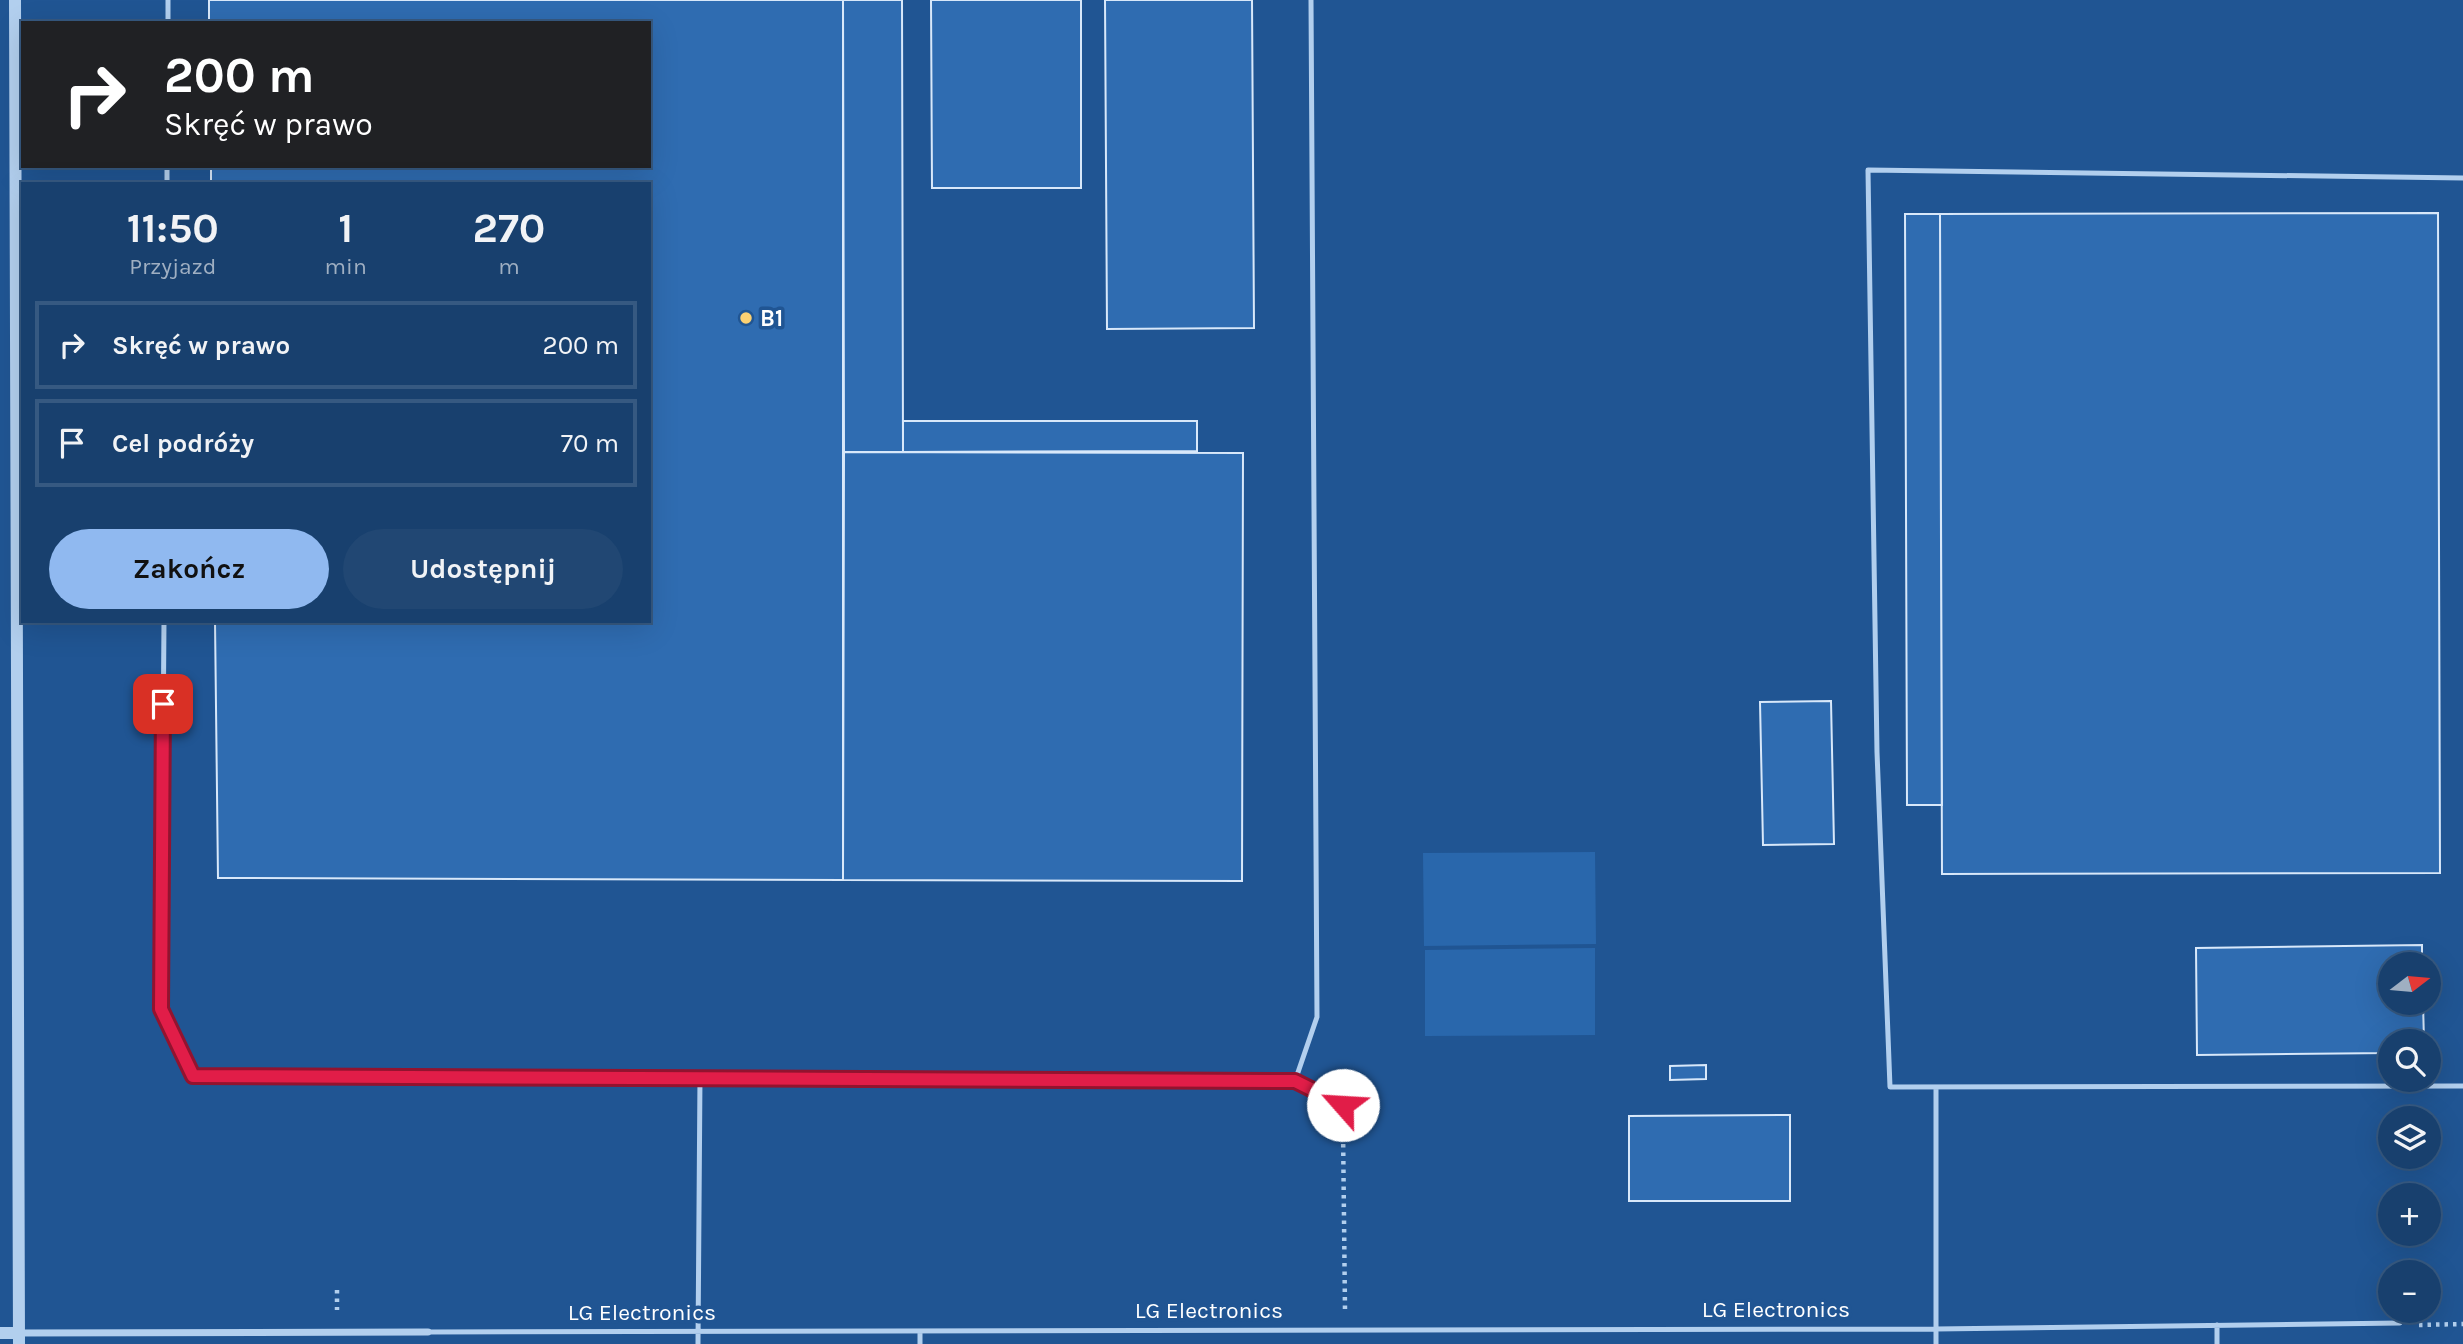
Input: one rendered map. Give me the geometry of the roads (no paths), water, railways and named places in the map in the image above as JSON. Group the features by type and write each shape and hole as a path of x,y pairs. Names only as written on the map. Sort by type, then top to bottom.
{"street":[{"path":"0,1333 18,1339 15,0"},
{"name":"LG Electronics","path":"18,1339 428,1332"}],"lane":[{"path":"168,0 168,21"},
{"path":"1295,1081 1317,1017 1311,0"},
{"path":"2463,178 1868,170 1877,738 1890,1087 2463,1086"},
{"path":"164,623 161,1009 193,1076 700,1076 1295,1081 1343,1105"},
{"path":"698,1344 700,1076"},
{"path":"1936,1087 1936,1344"},
{"name":"LG Electronics","path":"428,1332 1345,1328 1936,1329 2400,1324"},
{"path":"2217,1325 2217,1344"},
{"path":"920,1331 920,1344"}],"place":[{"name":"B1","path":"746,318"}]}
